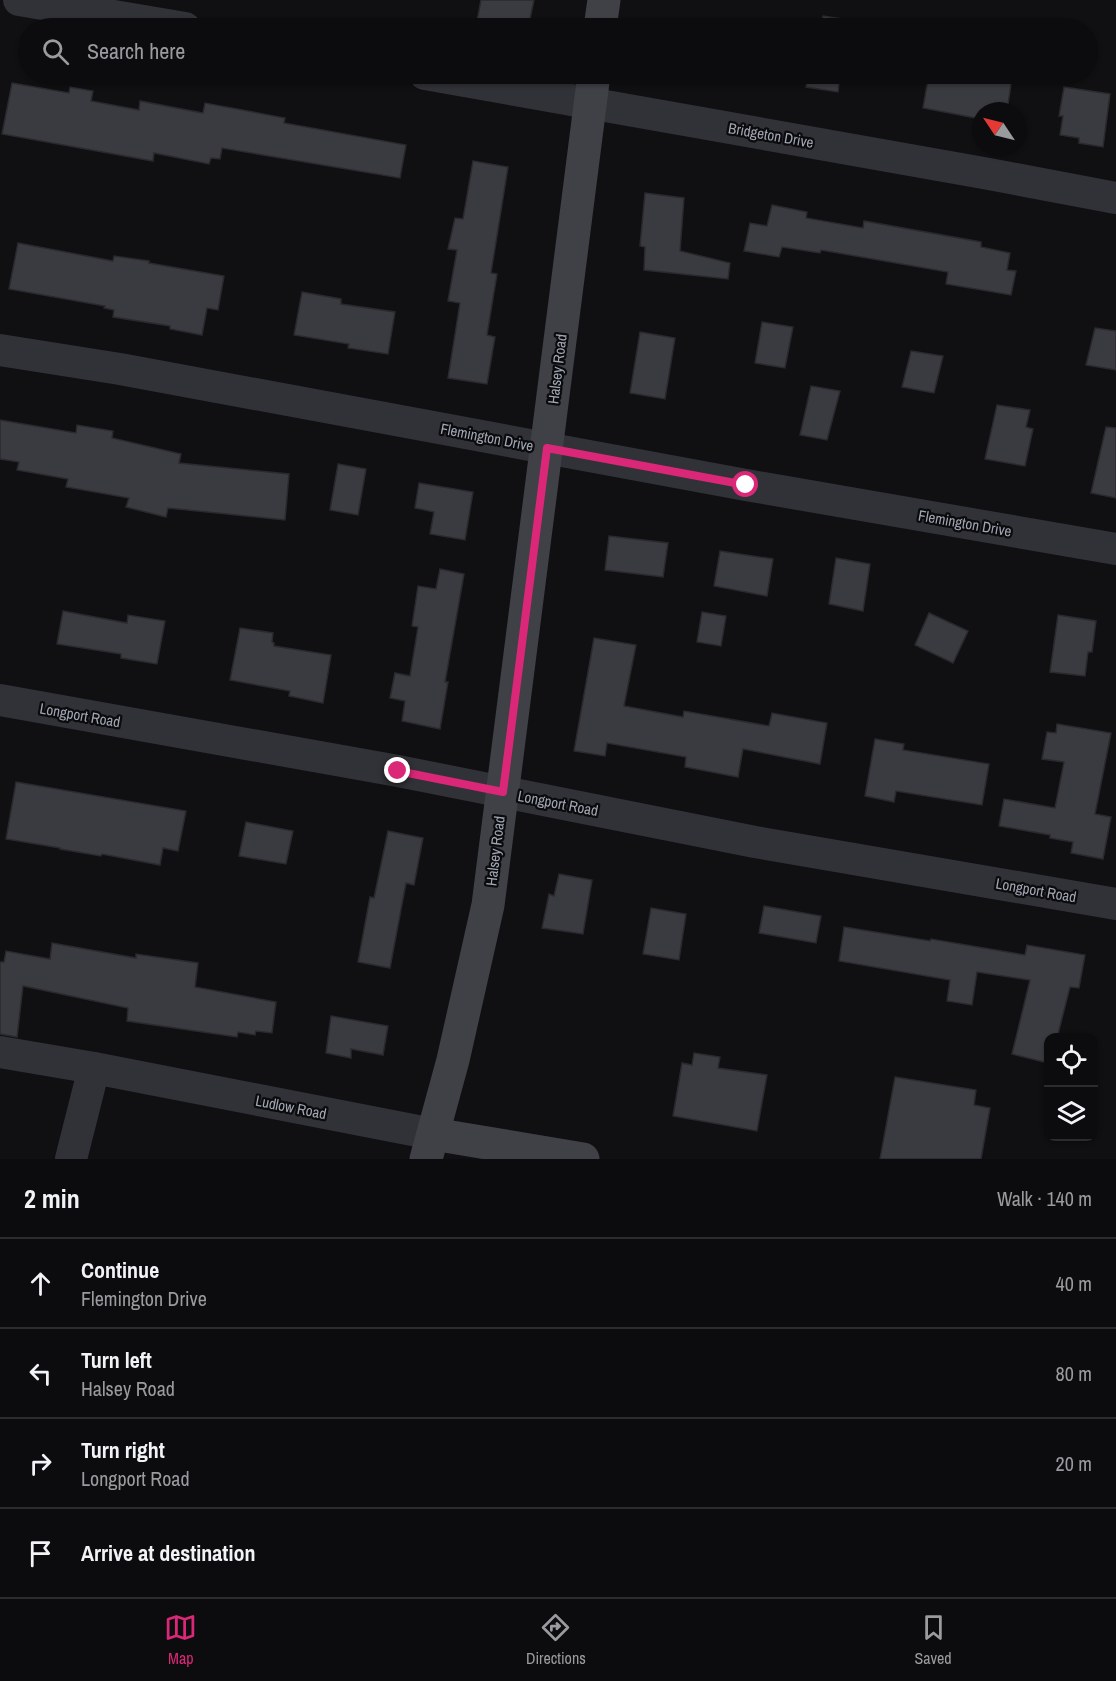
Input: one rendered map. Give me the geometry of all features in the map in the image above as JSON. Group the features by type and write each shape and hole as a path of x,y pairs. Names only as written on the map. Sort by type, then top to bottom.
{"street":[{"path":"19,0 126,18"},
{"path":"601,18 604,0"},
{"name":"Bridgeton Drive","path":"544,84 592,88 989,174 1116,198"},
{"name":"Halsey Road","path":"430,1147 453,1060 488,905 592,88"},
{"name":"Flemington Drive","path":"0,350 120,369 746,485 1116,549"},
{"name":"Longport Road","path":"0,700 398,771 755,842 1116,904"},
{"name":"Ludlow Road","path":"0,1052 94,1068 430,1147 583,1159"},
{"path":"71,1159 94,1068"}],"building":[{"path":"481,0 534,0 530,18 478,18"},
{"path":"12,83 69,93 70,87 93,91 91,101 139,110 140,101 203,113 205,103 285,118 284,123 406,145 400,178 222,148 220,159 211,158 209,164 154,153 153,161 2,134"},
{"path":"806,84 839,84 838,92 806,87"},
{"path":"927,84 1011,84 1008,102 972,102 972,117 923,108"},
{"path":"1064,87 1110,94 1103,147 1079,143 1079,138 1060,135 1063,116 1059,116"},
{"path":"473,161 508,167 491,273 497,274 487,335 495,337 487,384 448,378 460,303 448,301 457,250 448,249 455,218 463,219"},
{"path":"645,193 684,198 680,251 730,263 728,279 644,270 645,247 640,246"},
{"path":"772,205 807,212 806,218 863,228 864,221 981,242 981,247 1010,253 1007,270 1016,271 1011,295 946,284 948,272 821,250 820,253 782,247 779,257 744,251 750,223 767,226"},
{"path":"18,243 113,261 114,256 149,261 149,263 224,276 218,310 207,308 202,335 170,329 170,326 113,317 114,310 104,308 105,306 9,289"},
{"path":"302,292 341,299 341,304 395,312 388,354 348,348 349,344 294,335"},
{"path":"762,322 793,327 785,368 755,363"},
{"path":"1095,328 1116,331 1116,370 1086,365"},
{"path":"640,332 675,338 665,399 630,393"},
{"path":"911,351 943,356 934,393 902,387"},
{"path":"811,386 840,391 827,440 800,435"},
{"path":"997,405 1030,410 1026,427 1033,429 1025,466 985,459"},
{"path":"0,420 76,433 77,425 113,431 112,438 181,454 179,463 289,474 285,520 168,508 166,517 126,507 129,498 66,487 68,479 17,470 19,462 0,459"},
{"path":"1106,427 1116,428 1116,498 1091,493"},
{"path":"338,464 366,469 358,515 330,510"},
{"path":"419,483 473,492 465,540 430,534 434,512 415,508"},
{"path":"609,536 668,543 663,577 605,570"},
{"path":"720,551 773,559 767,596 714,586"},
{"path":"836,558 870,564 863,611 829,604"},
{"path":"440,569 464,574 445,682 448,682 440,729 402,721 405,701 390,698 395,673 410,676 418,627 412,626 418,586 436,589"},
{"path":"63,611 127,623 128,615 165,621 157,664 121,658 121,654 57,644"},
{"path":"702,612 726,616 721,646 697,642"},
{"path":"929,613 968,631 953,663 915,645"},
{"path":"1058,615 1096,621 1092,652 1088,652 1085,676 1050,672"},
{"path":"240,628 273,633 274,646 331,655 323,703 289,696 290,691 230,680"},
{"path":"594,638 636,645 624,706 683,717 684,711 769,726 772,713 827,723 820,764 743,749 738,777 685,767 686,757 607,743 605,756 574,751"},
{"path":"1057,724 1111,733 1095,814 1111,817 1103,859 1071,853 1073,842 1050,838 1050,835 999,826 1004,799 1055,808 1064,762 1042,759 1047,732 1056,733"},
{"path":"875,739 904,744 903,750 989,764 982,805 896,791 894,802 865,796"},
{"path":"16,782 186,811 178,851 163,848 160,865 6,839"},
{"path":"246,822 293,831 286,864 239,856"},
{"path":"388,831 423,838 414,885 406,883 390,968 358,962 370,897 374,898"},
{"path":"559,874 592,880 583,934 542,928 549,894 554,896"},
{"path":"764,906 821,916 816,943 759,933"},
{"path":"651,908 686,914 679,960 643,954"},
{"path":"844,927 1025,955 1027,945 1085,955 1079,988 1070,987 1058,1033 1044,1033 1044,1062 1012,1054 1030,980 977,972 972,1005 947,1001 950,980 839,961"},
{"path":"52,943 136,958 136,954 198,963 195,987 276,1002 272,1033 256,1031 255,1035 238,1032 237,1037 127,1021 128,1008 23,986 17,1037 0,1034 0,962 4,962 6,951 50,959"},
{"path":"331,1016 388,1026 383,1055 351,1049 351,1058 326,1053"},
{"path":"694,1053 720,1057 718,1068 767,1075 757,1131 673,1116 682,1063 692,1065"},
{"path":"895,1077 976,1090 974,1105 990,1108 981,1159 880,1159"}],"route":[{"path":"398,771 503,792 547,448 746,485"}]}
